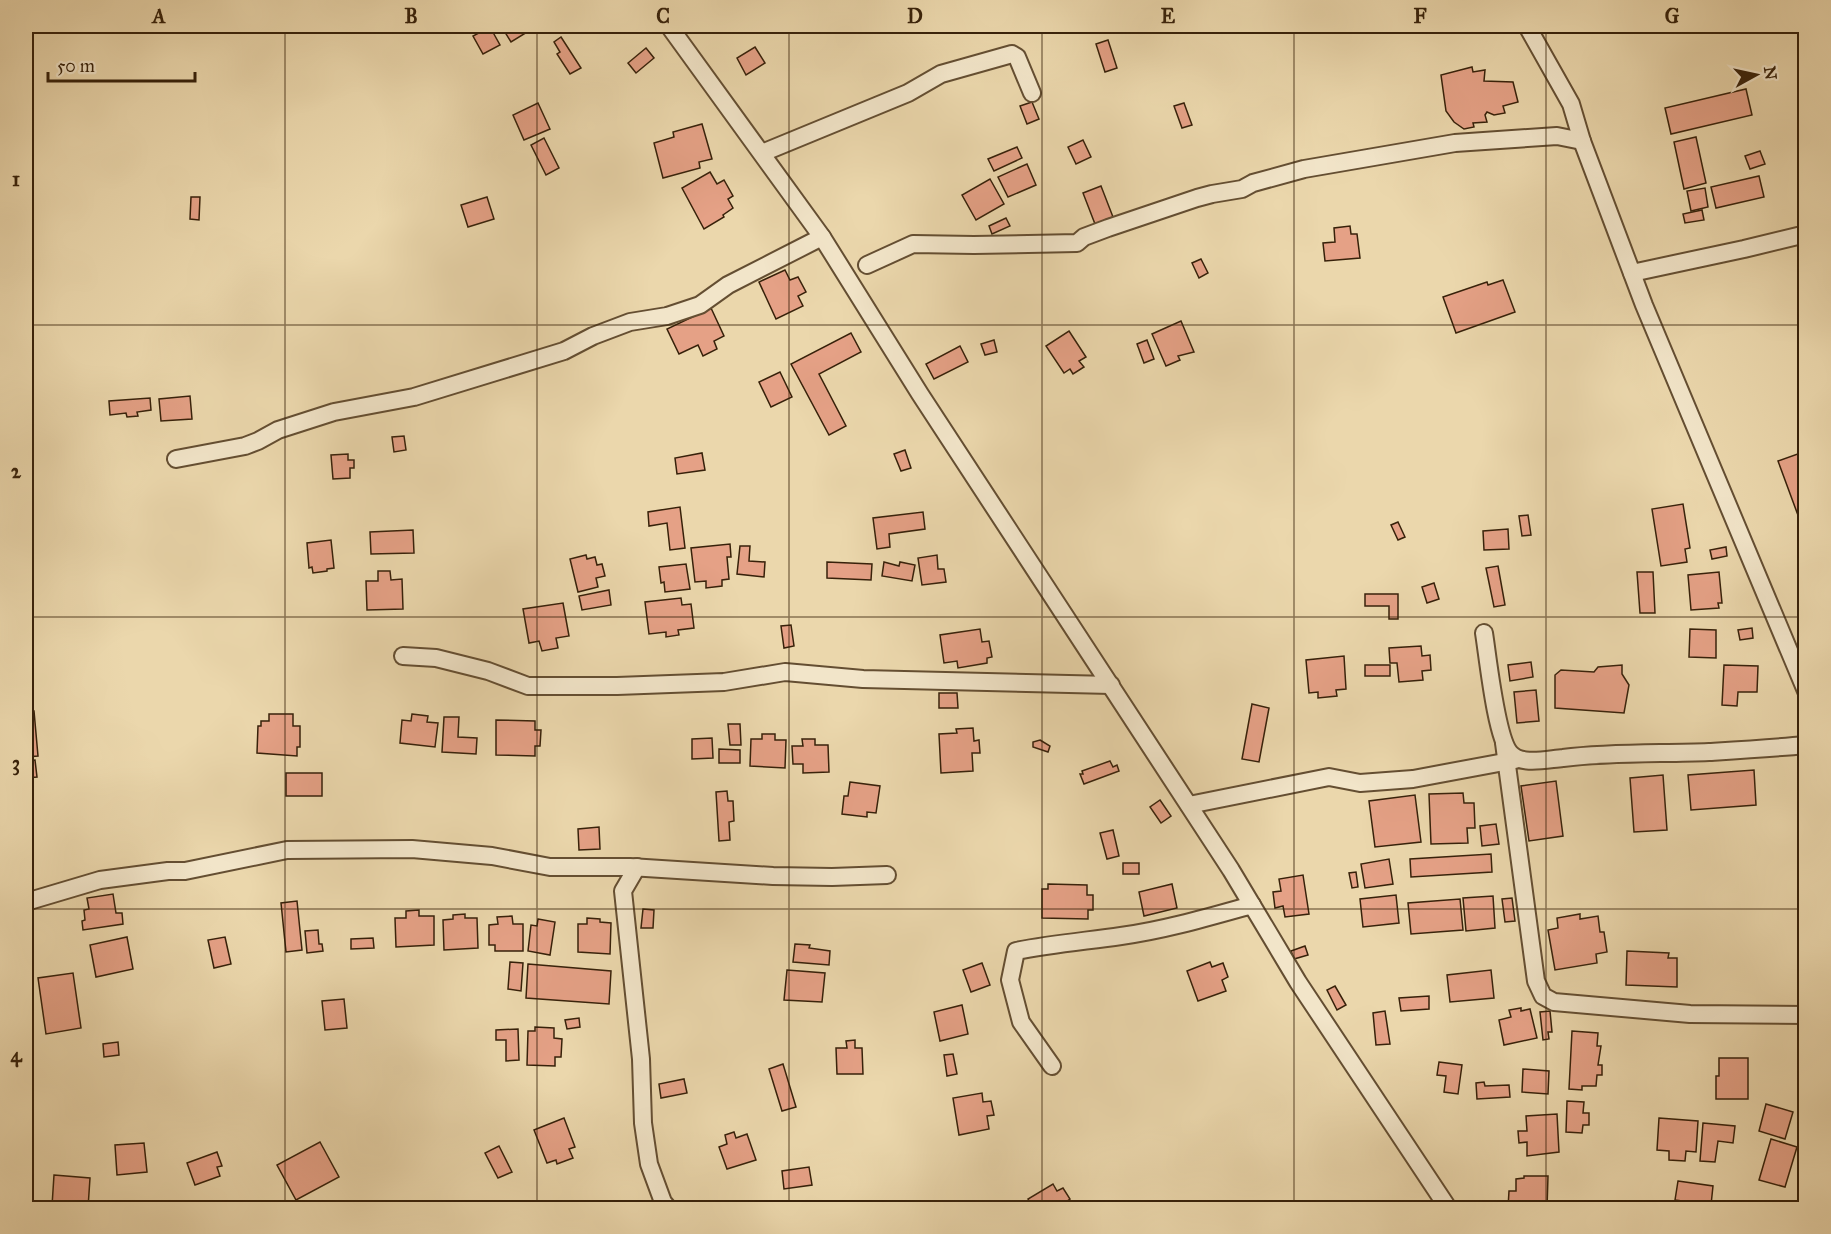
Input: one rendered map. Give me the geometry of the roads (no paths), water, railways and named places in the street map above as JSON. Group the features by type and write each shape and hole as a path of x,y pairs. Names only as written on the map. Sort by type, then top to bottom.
{"street":[{"path":"669,26 822,237 920,394 1189,805 1298,982 1448,1209"},
{"path":"1527,26 1570,104 1632,273 1806,691"},
{"path":"762,153 908,93 941,74 1012,54 1017,57 1032,93"},
{"path":"867,265 913,244 974,246 1077,243 1084,237 1108,228 1197,198 1242,189 1253,183 1304,169 1455,143 1580,134"},
{"path":"1632,273 1806,234"},
{"path":"176,459 245,446 279,430 326,414 414,397 564,351 593,336 630,322 667,316 700,305 728,285 822,237"},
{"path":"1484,633 1490,678 1504,743 1513,760 1536,981 1543,996 1554,1002 1619,1009 1690,1014 1806,1015"},
{"path":"403,656 436,658 488,671 528,686 724,682 785,672 863,679 1110,685"},
{"path":"1189,805 1329,777 1360,783 1403,780 1513,760 1541,760 1590,754 1709,752 1806,745"},
{"path":"1205,831 1208,813 1220,799"},
{"path":"26,902 100,880 185,871 286,849 412,849 492,856 550,867 637,867 832,878 886,875"},
{"path":"610,867 623,891 641,1059 643,1123 649,1164 663,1202 668,1209"},
{"path":"623,891 637,867"},
{"path":"1052,1066 1021,1022 1010,980 1016,951 1056,943 1123,936 1195,921 1252,905"}]}
